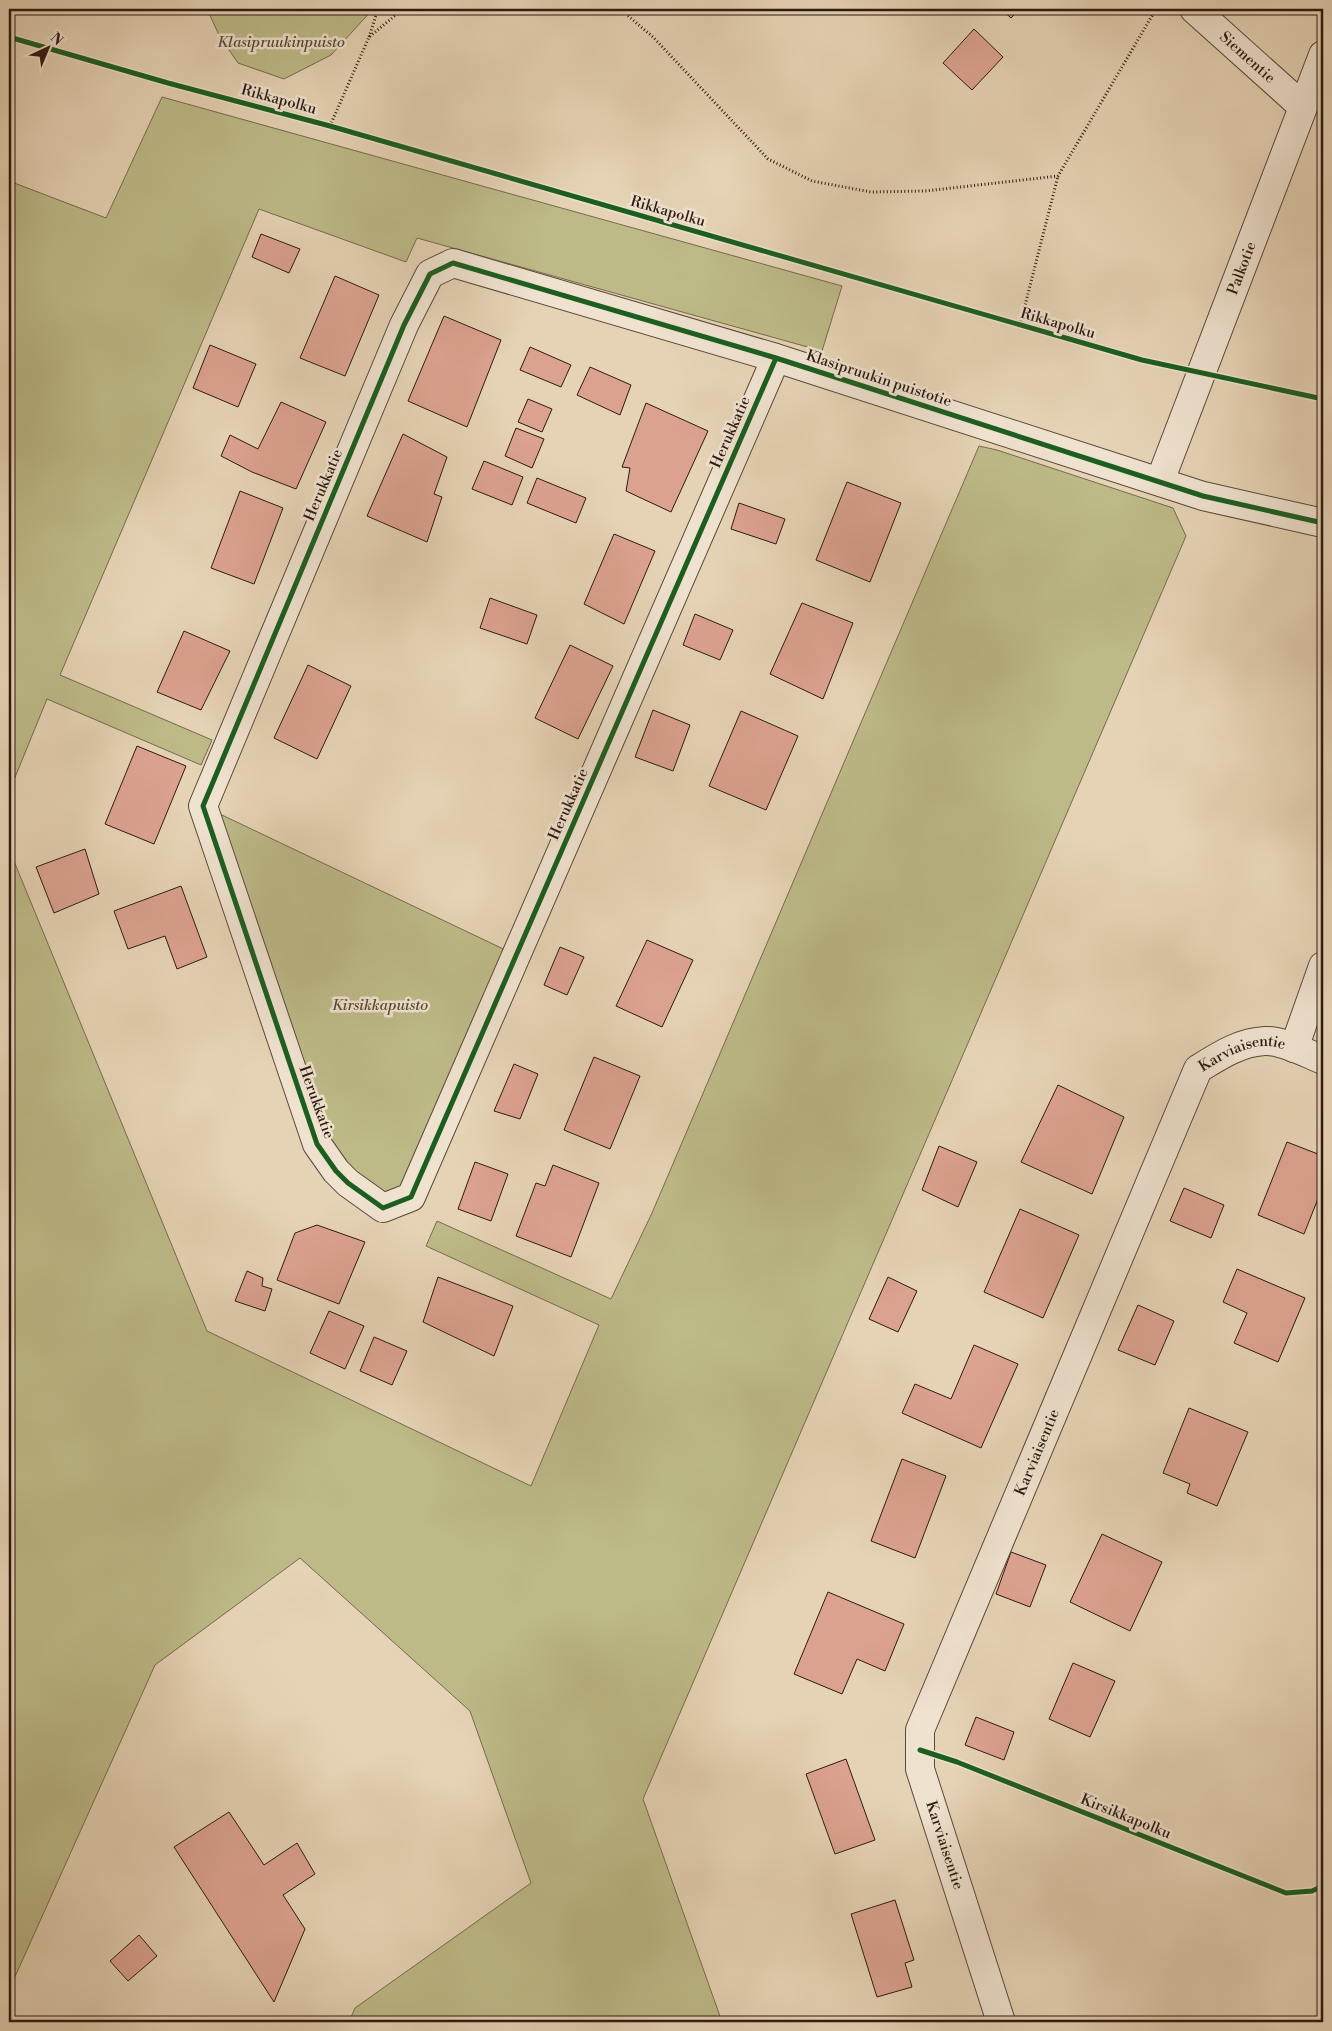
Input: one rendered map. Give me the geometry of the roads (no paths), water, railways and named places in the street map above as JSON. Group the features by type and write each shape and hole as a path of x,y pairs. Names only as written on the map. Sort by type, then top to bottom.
{"street":[{"name":"Siementie","path":"1194,9 1302,106"},
{"name":"Palkotie","path":"1160,481 1323,55"},
{"name":"Klasipruukin puistotie","path":"430,274 453,263 776,358 1203,496 1323,523"},
{"name":"Herukkatie","path":"430,274 404,325 203,806 317,1144 336,1171 348,1183 383,1208 411,1197 776,358"},
{"name":"Karviaisentie","path":"1002,2022 920,1769 920,1730 1198,1069 1230,1049 1266,1041 1294,1048 1323,966"},
{"path":"1294,1048 1323,1060"}],"park label":[{"name":"Klasipruukinpuisto","path":"281,42"},
{"name":"Kirsikkapuisto","path":"380,1005"}]}
